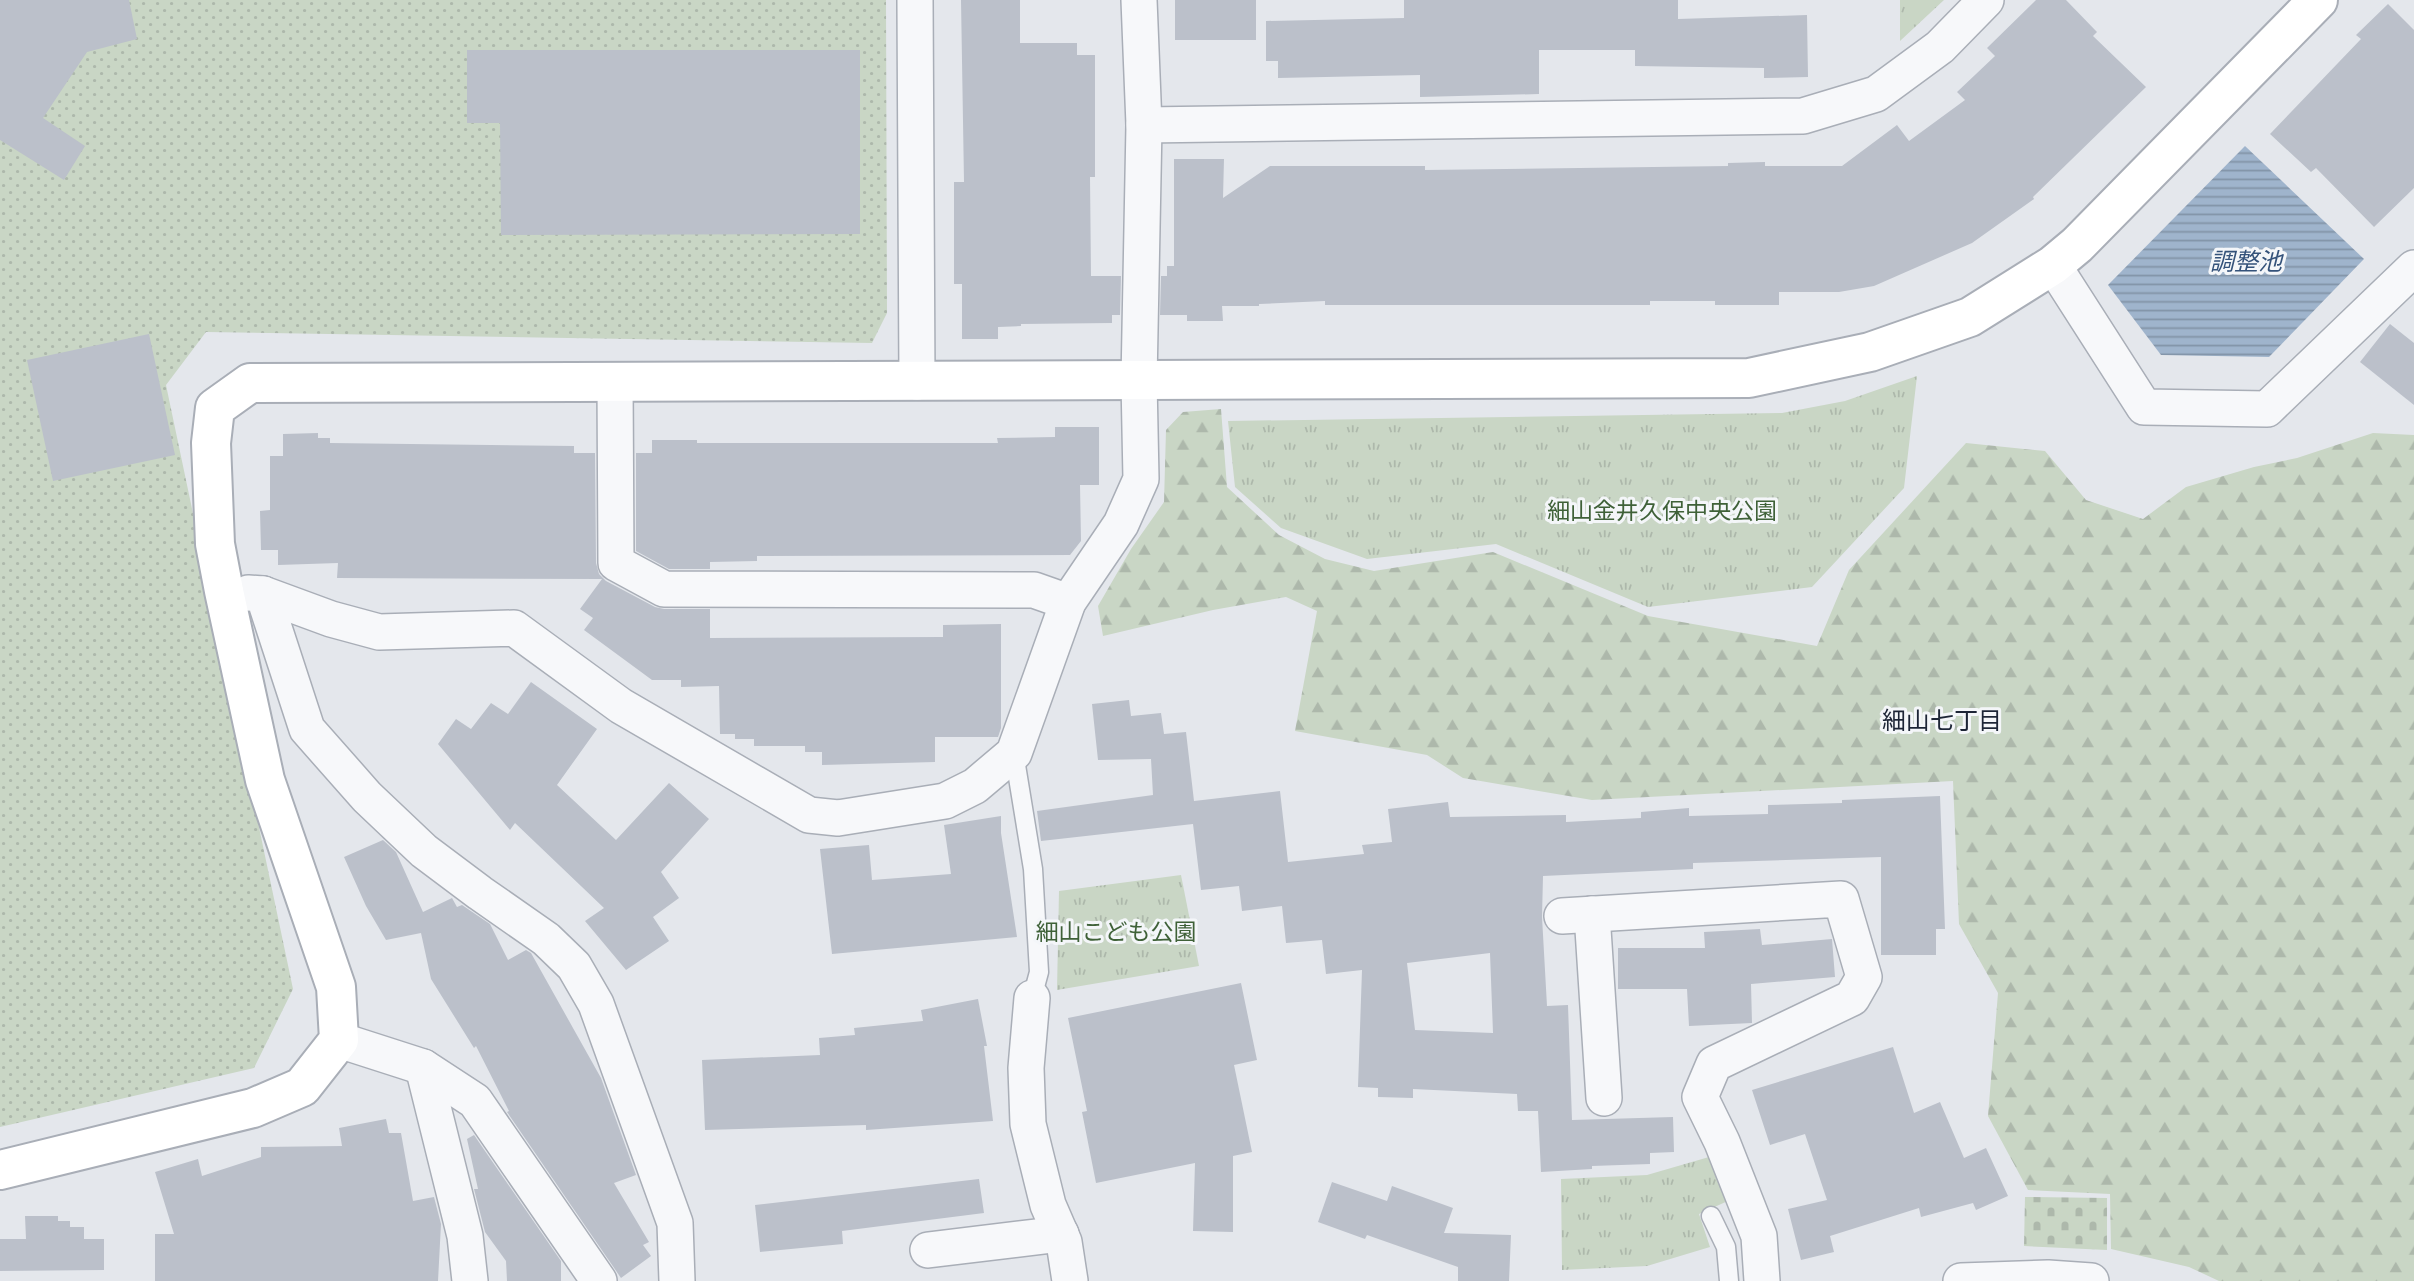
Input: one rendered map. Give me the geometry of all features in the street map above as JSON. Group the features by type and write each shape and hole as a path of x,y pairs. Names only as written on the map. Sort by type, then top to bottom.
{"street":[{"path":"915,0 917,382"},
{"path":"223,592 263,594 331,619 379,632 514,628 621,706 809,815 838,817 945,801 975,786 1014,753 1068,602 1121,524 1141,480 1139,381 1144,125 1139,0"},
{"path":"1144,125 1803,116 1876,94 1940,47 1986,0"},
{"path":"0,1170 253,1108 302,1087 339,1040 336,987 265,780 223,592 215,544 211,443 215,408 250,383 1749,378 1870,352 1970,317 2053,265 2077,245 2318,0"},
{"path":"2053,265 2144,407 2266,409 2413,272"},
{"path":"615,381 616,562 664,589 1034,590 1068,602"},
{"path":"263,594 307,729 367,797 424,851 546,939 574,966 596,1004 675,1223 677,1281"},
{"path":"1604,1098 1577,915 1841,899 1864,977 1853,998 1714,1064 1700,1097 1759,1236 1762,1281"},
{"path":"1032,998 1026,1068 1028,1124 1048,1205 1061,1234 1070,1281"},
{"path":"339,1040 424,1068 475,1101 599,1281"},
{"path":"424,1068 465,1236 470,1281"},
{"path":"928,1250 1061,1234"},
{"path":"1961,1281 2048,1278 2091,1281"}],"lane":[{"path":"1014,753 1033,869 1039,972 1032,998"},
{"path":"1711,1216 1726,1247 1729,1281"}],"green space":[{"path":"0,0 886,0 887,313 872,343 206,332 166,385 293,989 254,1068 0,1127"},
{"path":"1900,0 1944,0 1900,41"},
{"name":"細山金井久保中央公園","path":"1917,376 1904,488 1812,587 1648,607 1496,544 1367,559 1281,528 1235,487 1228,421 1782,413 1845,401"},
{"path":"1221,409 1227,487 1279,535 1325,559 1374,571 1493,552 1648,616 1817,646 1849,570 1966,443 2045,451 2086,500 2143,519 2186,487 2254,467 2297,458 2373,433 2414,435 2414,1281 2219,1281 2189,1267 2111,1249 2110,1194 2028,1190 1988,1116 1998,993 1959,924 1953,781 1592,800 1463,778 1427,755 1295,731 1317,611 1286,597 1213,610 1103,636 1098,606 1131,549 1164,502 1166,430 1183,412"},
{"name":"細山こども公園","path":"1181,875 1199,966 1057,990 1059,891"},
{"path":"1709,1157 1730,1200 1699,1214 1710,1247 1647,1266 1562,1270 1561,1179 1647,1175"},
{"path":"2025,1197 2107,1198 2107,1250 2024,1246"}],"water":[{"name":"調整池","path":"2245,146 2364,259 2269,357 2161,355 2108,285"}],"building":[{"path":"0,0 129,0 137,39 87,52 43,118 85,146 64,180 0,140"},
{"path":"961,0 1020,0 1020,43 1077,43 1077,55 1095,55 1095,177 1090,177 1091,276 1121,276 1120,315 1112,315 1112,323 1021,324 998,327 998,339 962,339 962,284 954,284 954,182 964,182"},
{"path":"1175,0 1256,0 1256,40 1175,40"},
{"path":"1404,0 1678,0 1678,19 1807,15 1808,77 1764,78 1764,68 1635,66 1635,50 1539,50 1539,94 1420,97 1420,75 1278,78 1278,61 1266,61 1266,21 1404,18"},
{"path":"2036,0 2066,0 2097,32 2093,36 2146,87 2033,197 2034,199 1972,243 1874,286 1839,292 1779,292 1779,305 1650,301 1650,305 1325,305 1325,301 1222,306 1223,321 1187,321 1187,315 1160,315 1161,276 1167,276 1167,266 1174,266 1174,159 1224,159 1223,198 1270,166 1425,166 1425,170 1728,166 1728,163 1765,162 1765,166 1842,166 1897,125 1909,141 1965,100 1957,92 1995,56 1987,48"},
{"path":"2388,4 2414,30 2414,188 2374,227 2316,168 2311,172 2270,134 2361,39 2356,35"},
{"path":"467,50 860,50 860,234 501,235 500,123 467,123"},
{"path":"2390,324 2414,343 2414,405 2360,362"},
{"path":"149,334 175,455 53,481 27,360"},
{"path":"1055,427 1099,427 1099,485 1080,485 1081,541 1070,555 757,556 757,561 710,562 710,569 669,569 636,551 636,453 652,453 652,440 697,440 697,443 998,443 997,438 1055,437"},
{"path":"318,433 318,438 330,438 330,443 574,446 574,453 595,453 596,563 599,574 606,581 655,607 710,609 710,638 943,637 943,625 1001,624 1001,728 998,737 935,737 935,762 822,765 822,752 805,752 805,746 754,746 754,739 735,739 735,734 720,734 719,686 681,687 681,680 652,680 584,630 593,618 580,609 602,579 337,578 338,563 278,565 278,550 261,550 260,511 270,510 270,456 283,456 283,434"},
{"path":"531,682 597,729 557,785 616,840 669,783 709,819 661,872 679,898 653,917 669,941 626,970 585,921 604,908 515,823 510,830 438,744 456,719 471,729 491,703 508,714"},
{"path":"1129,700 1131,716 1161,713 1164,734 1186,732 1194,801 1280,791 1288,862 1364,854 1362,845 1392,842 1388,809 1448,802 1450,817 1566,815 1566,822 1641,818 1641,812 1689,808 1689,816 1768,814 1768,805 1940,796 1945,929 1936,929 1936,955 1881,955 1881,857 1693,863 1693,869 1543,876 1542,917 1547,1006 1568,1005 1572,1120 1673,1117 1674,1152 1650,1153 1650,1164 1592,1166 1592,1169 1541,1172 1538,1111 1518,1111 1517,1094 1413,1089 1413,1098 1378,1097 1378,1088 1358,1087 1362,970 1326,974 1322,940 1286,943 1282,906 1242,911 1239,886 1201,890 1193,824 1041,841 1037,811 1153,795 1151,759 1098,760 1092,704","holes":["1490,953 1493,1033 1415,1030 1407,963"]},
{"path":"1001,816 1001,833 1017,937 832,954 820,849 869,845 872,880 951,874 944,825"},
{"path":"383,840 396,852 423,912 452,898 457,907 462,905 490,924 508,960 526,950 531,953 601,1078 636,1175 614,1183 649,1242 643,1245 651,1256 621,1278 507,1112 509,1111 476,1046 474,1048 431,979 421,933 386,940 366,906 344,857"},
{"path":"1760,929 1762,945 1832,939 1835,977 1751,984 1752,1023 1689,1026 1687,989 1618,989 1618,948 1705,948 1704,932"},
{"path":"1241,983 1257,1060 1234,1065 1252,1152 1233,1156 1233,1232 1193,1231 1195,1163 1096,1183 1082,1112 1087,1111 1068,1018"},
{"path":"978,999 987,1046 984,1046 993,1121 866,1130 866,1125 705,1130 702,1060 820,1055 819,1038 855,1035 854,1028 923,1021 921,1010"},
{"path":"1893,1047 1914,1113 1940,1102 1964,1158 1986,1148 2008,1196 1976,1210 1973,1203 1921,1217 1919,1208 1830,1236 1834,1252 1801,1260 1788,1209 1827,1200 1805,1134 1770,1145 1752,1090"},
{"path":"386,1119 389,1133 401,1133 413,1201 434,1197 441,1224 438,1281 155,1281 155,1234 174,1234 155,1172 198,1159 202,1176 261,1157 261,1147 342,1146 339,1128"},
{"path":"474,1135 561,1261 561,1281 507,1281 506,1261 485,1232 474,1189 478,1189 467,1139"},
{"path":"979,1179 984,1213 842,1231 843,1244 760,1252 755,1205"},
{"path":"1332,1182 1387,1201 1392,1186 1453,1208 1444,1233 1511,1235 1509,1281 1458,1281 1458,1267 1367,1235 1365,1239 1318,1222"},
{"path":"25,1216 58,1216 58,1221 70,1221 70,1227 84,1227 84,1239 104,1239 104,1270 0,1271 0,1239 26,1239"}],"district":[{"name":"細山七丁目","path":"1942,721"}]}
